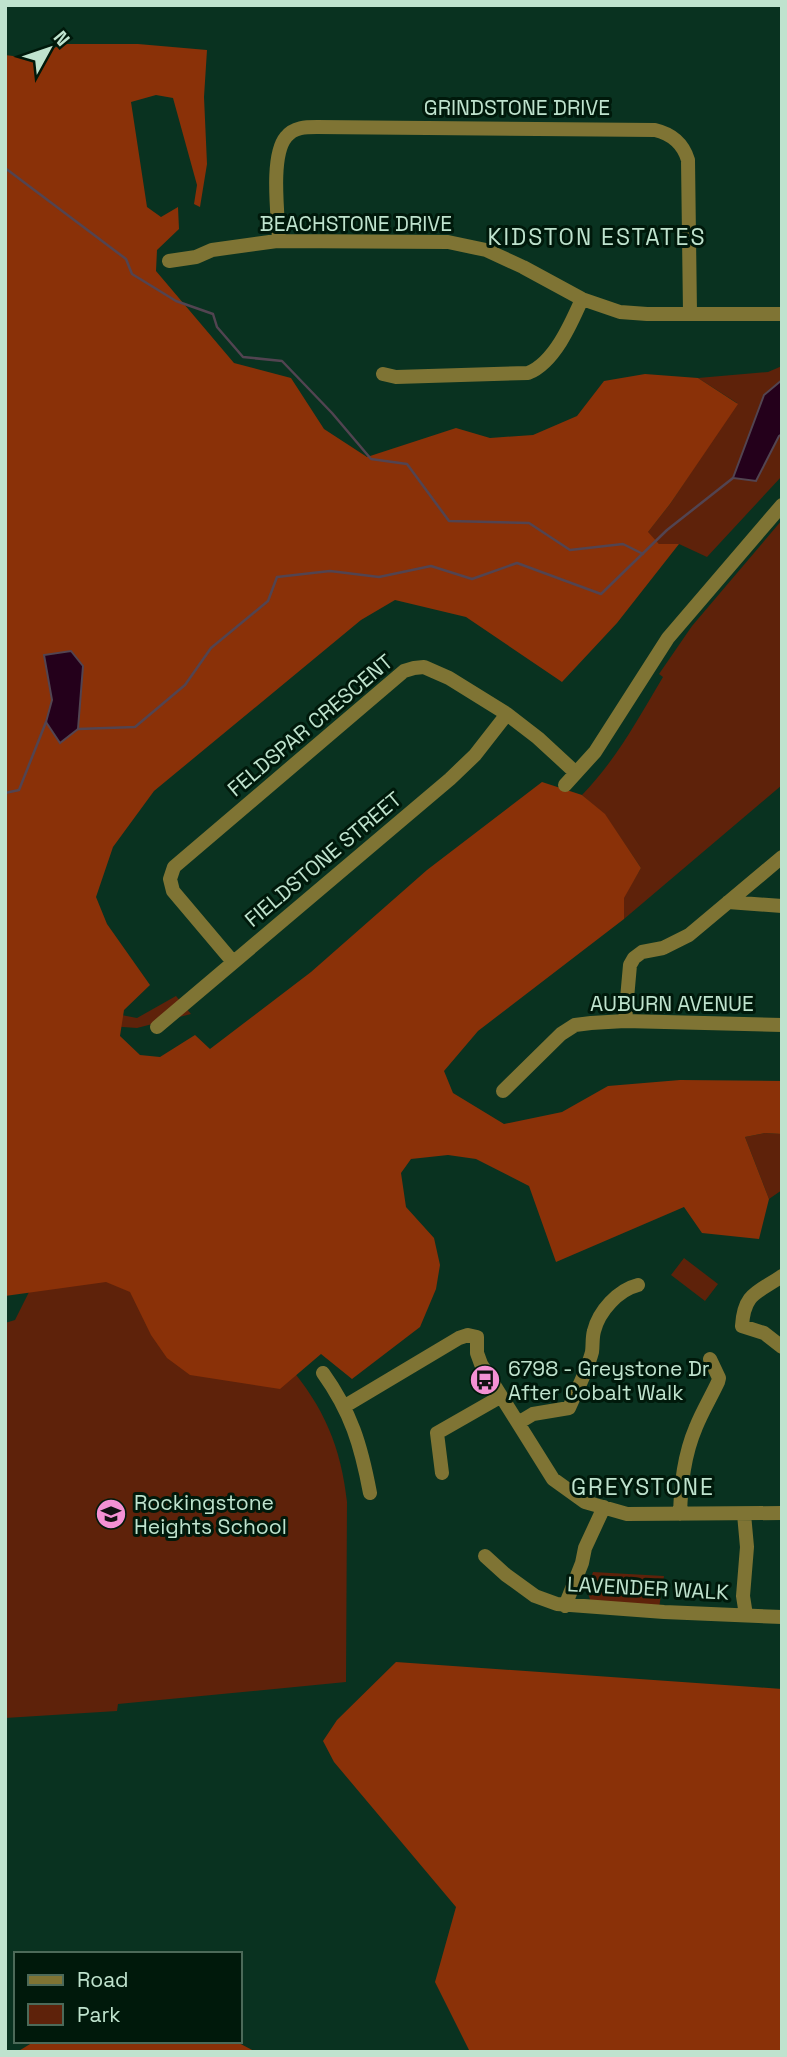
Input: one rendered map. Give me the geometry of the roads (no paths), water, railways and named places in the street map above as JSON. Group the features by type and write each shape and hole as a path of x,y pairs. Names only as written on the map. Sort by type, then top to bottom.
{"street":[{"name":"GRINDSTONE DRIVE","path":"279,241 279,152 286,137 299,128 655,130 665,132 677,140 688,160 690,313"},
{"name":"BEACHSTONE DRIVE","path":"169,261 196,257 212,250 279,241 435,240 461,243 499,255 582,299 620,312 782,314"},
{"path":"383,374 397,377 488,375 518,374 536,369 555,349 582,299"},
{"path":"565,785 595,752 668,638 782,505"},
{"name":"FELDSPAR CRESCENT","path":"233,962 173,891 171,875 178,862 409,669 432,669 507,714 576,773"},
{"name":"FIELDSTONE STREET","path":"157,1027 459,771 483,747 507,714"},
{"path":"625,1021 630,965 634,958 642,951 663,948 680,940 782,857"},
{"path":"728,902 782,906"},
{"name":"AUBURN AVENUE","path":"503,1091 569,1028 583,1023 625,1021 782,1025"},
{"path":"782,1276 758,1291 746,1304 742,1311 742,1326 764,1333 782,1347"},
{"path":"518,1423 533,1414 569,1408 592,1352 597,1321 612,1301 627,1289 638,1285"},
{"path":"345,1406 455,1340 468,1335 477,1337 477,1353 481,1364 553,1479 585,1502 627,1514 782,1513"},
{"path":"680,1514 682,1476 689,1446 719,1378 710,1359"},
{"path":"323,1373 345,1406 359,1443 370,1493"},
{"path":"442,1473 437,1433 500,1397"},
{"path":"565,1606 585,1548 604,1507"},
{"path":"744,1514 747,1547 743,1596 746,1615"},
{"name":"LAVENDER WALK","path":"485,1556 535,1596 565,1606 782,1617"}],"waterway":[{"path":"5,168 126,259 132,274 176,301 213,314 217,327 243,357 282,361 371,459 407,464 449,521 529,523 570,550 623,544 643,554"},
{"path":"78,729 135,727 185,685 211,648 268,601 277,577 330,571 379,577 431,566 472,579 517,563 601,594 667,530 733,478"},
{"path":"5,793 19,790 46,722"}],"place":[{"name":"6798 - Greystone Dr After Cobalt Walk","path":"485,1380"},
{"name":"Rockingstone Heights School","path":"111,1514"}],"district":[{"name":"KIDSTON ESTATES","path":"597,237"},
{"name":"GREYSTONE","path":"643,1487"}]}
